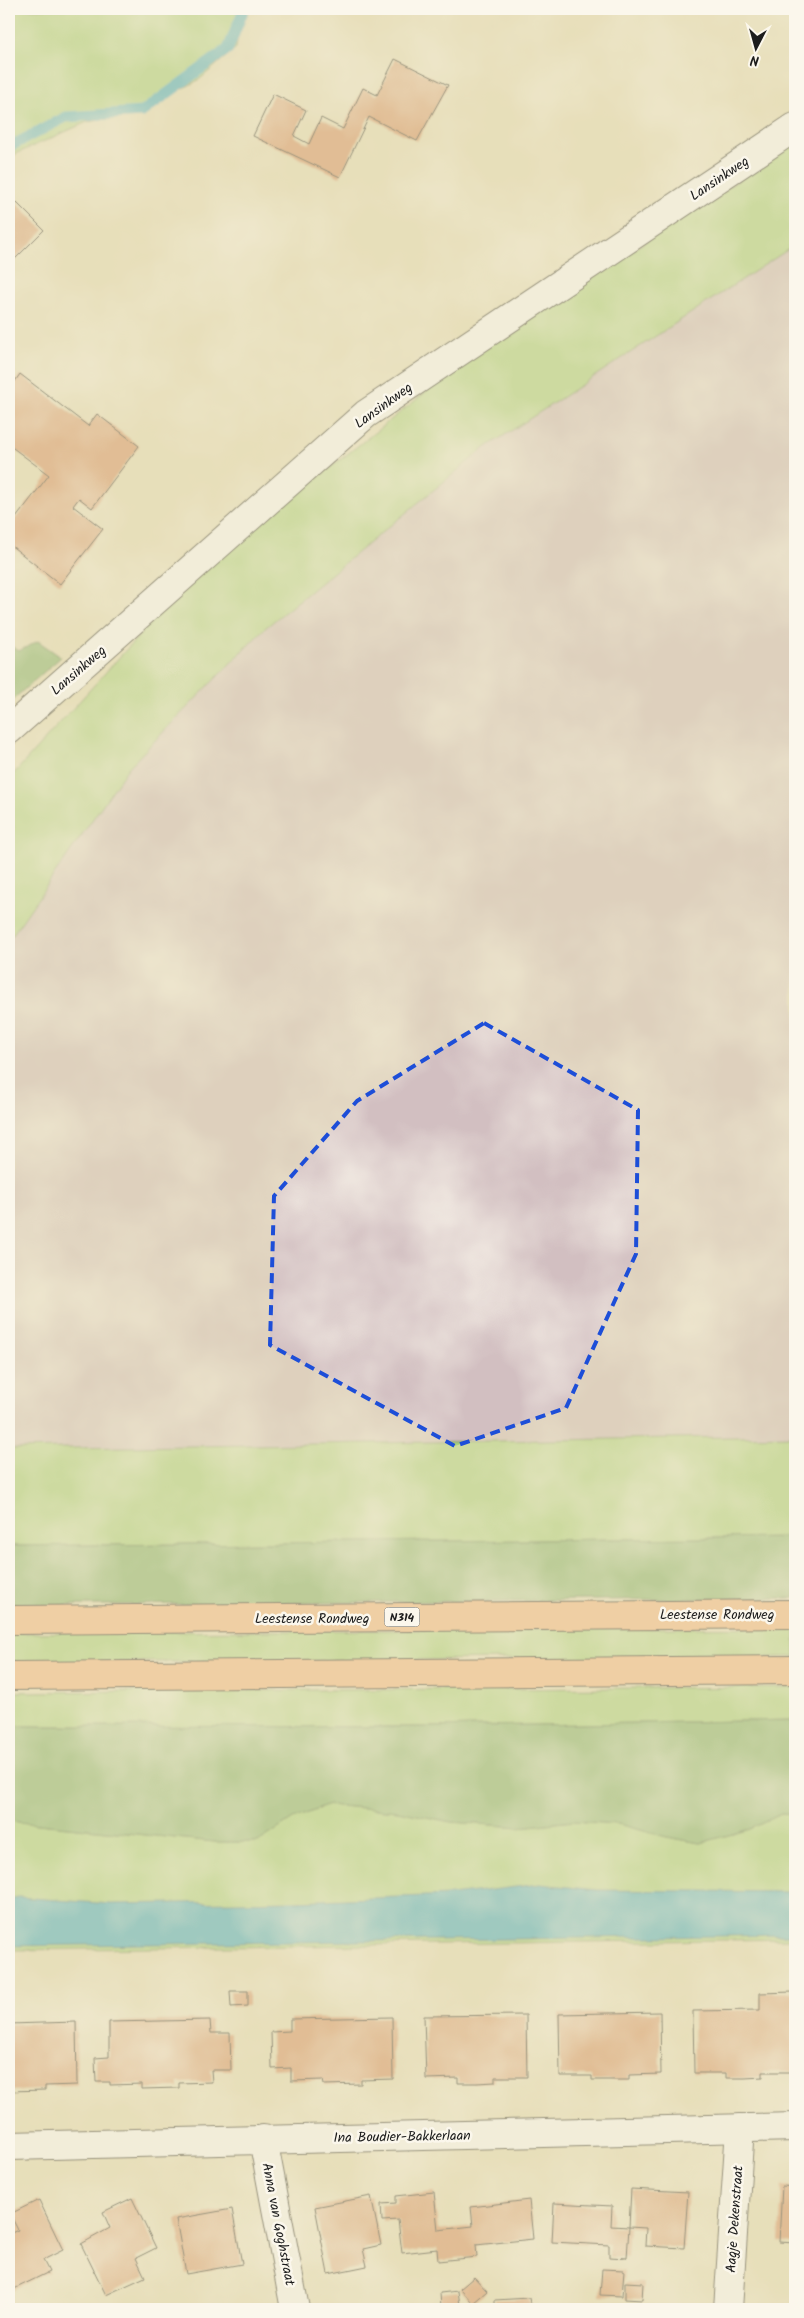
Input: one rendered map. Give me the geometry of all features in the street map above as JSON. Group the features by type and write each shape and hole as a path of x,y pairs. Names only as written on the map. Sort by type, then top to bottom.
{"main road":[{"name":"Leestense Rondweg","path":"9,1620 795,1614"},
{"path":"9,1676 795,1670"}],"street":[{"name":"Lansinkweg","path":"9,730 366,414 795,127"},
{"name":"Ina Boudier-Bakkerlaan","path":"9,2146 795,2127"},
{"name":"Aagje Dekenstraat","path":"728,2309 740,2128"},
{"name":"Anna van Goghstraat","path":"263,2139 295,2309"}],"highlighted area":[{"path":"484,1023 638,1110 636,1254 566,1408 455,1446 270,1345 274,1196 357,1101"}],"shaded area":[{"path":"795,245 795,1436 9,1449 9,940 128,768 264,629 485,448"}],"green space":[{"path":"9,9 241,9 236,48 200,79 152,106 127,116 87,122 9,157"},
{"path":"795,143 795,245 485,448 264,629 128,768 9,940 9,779 192,577 470,357"},
{"path":"38,641 61,657 9,703 9,645 19,651"},
{"path":"795,1436 795,1537 9,1546 9,1449"},
{"path":"795,1537 795,1598 9,1606 9,1546"},
{"path":"795,1627 795,1657 9,1663 9,1633"},
{"path":"795,1687 795,1720 429,1727 9,1726 9,1692"},
{"path":"795,1720 795,1815 781,1814 750,1829 700,1843 667,1837 618,1824 573,1821 520,1827 451,1822 398,1811 329,1805 293,1819 258,1842 215,1842 9,1821 9,1726 429,1727"},
{"path":"329,1805 398,1811 451,1822 520,1827 573,1821 618,1824 667,1837 700,1843 750,1829 781,1814 795,1815 795,1939 9,1950 9,1821 215,1842 258,1842 293,1819"}],"water":[{"path":"540,1884 597,1890 795,1892 795,1935 9,1946 9,1899 18,1897 111,1904 294,1901 451,1895"}],"building":[{"path":"395,59 448,85 417,141 369,117 340,177 253,136 273,94 306,110 294,136 309,144 321,118 343,129 363,88 377,95"},
{"path":"9,195 44,230 9,265"},
{"path":"20,374 88,426 97,414 139,446 92,508 79,498 73,506 103,529 60,584 9,544 9,527 49,475 9,445 9,390"},
{"path":"230,1991 248,1991 248,2006 231,2007"},
{"path":"794,1992 795,2072 763,2072 763,2077 745,2078 726,2078 726,2073 694,2073 693,2011 760,2010 760,1993"},
{"path":"660,2012 661,2074 629,2075 629,2080 592,2080 592,2076 560,2076 559,2014"},
{"path":"526,2015 527,2077 495,2077 495,2082 477,2083 458,2083 458,2078 426,2079 424,2016"},
{"path":"392,2017 393,2079 361,2080 361,2084 324,2085 323,2080 291,2081 291,2068 272,2069 271,2032 290,2031 290,2019"},
{"path":"210,2020 211,2033 230,2033 231,2070 211,2070 212,2082 179,2083 179,2088 142,2089 142,2084 110,2085 110,2082 96,2082 95,2058 109,2057 109,2022"},
{"path":"76,2022 77,2085 45,2086 45,2090 9,2091 9,2024"},
{"path":"782,2186 795,2187 795,2243 779,2242"},
{"path":"631,2189 688,2192 684,2248 645,2246 646,2228 629,2227"},
{"path":"434,2192 438,2230 473,2226 471,2207 529,2200 533,2239 476,2245 477,2257 438,2261 437,2249 402,2253 398,2220 382,2221 381,2204 396,2203 396,2196"},
{"path":"371,2196 381,2245 363,2249 367,2266 328,2274 315,2207"},
{"path":"132,2198 156,2248 136,2258 145,2277 106,2295 81,2244 110,2228 103,2212"},
{"path":"39,2200 63,2250 43,2260 49,2272 10,2291 9,2234 18,2230 10,2214"},
{"path":"554,2203 612,2206 611,2226 629,2227 627,2258 609,2257 609,2245 552,2242"},
{"path":"232,2209 242,2264 186,2274 176,2219"},
{"path":"602,2269 624,2270 622,2296 600,2295"},
{"path":"474,2277 487,2291 473,2303 460,2289"},
{"path":"625,2282 643,2283 642,2300 625,2299"},
{"path":"458,2291 460,2305 441,2307 440,2293"},
{"path":"529,2298 531,2309 495,2309 495,2300"}],"waterway":[{"path":"9,147 66,117 142,112 228,49 244,9"}]}
